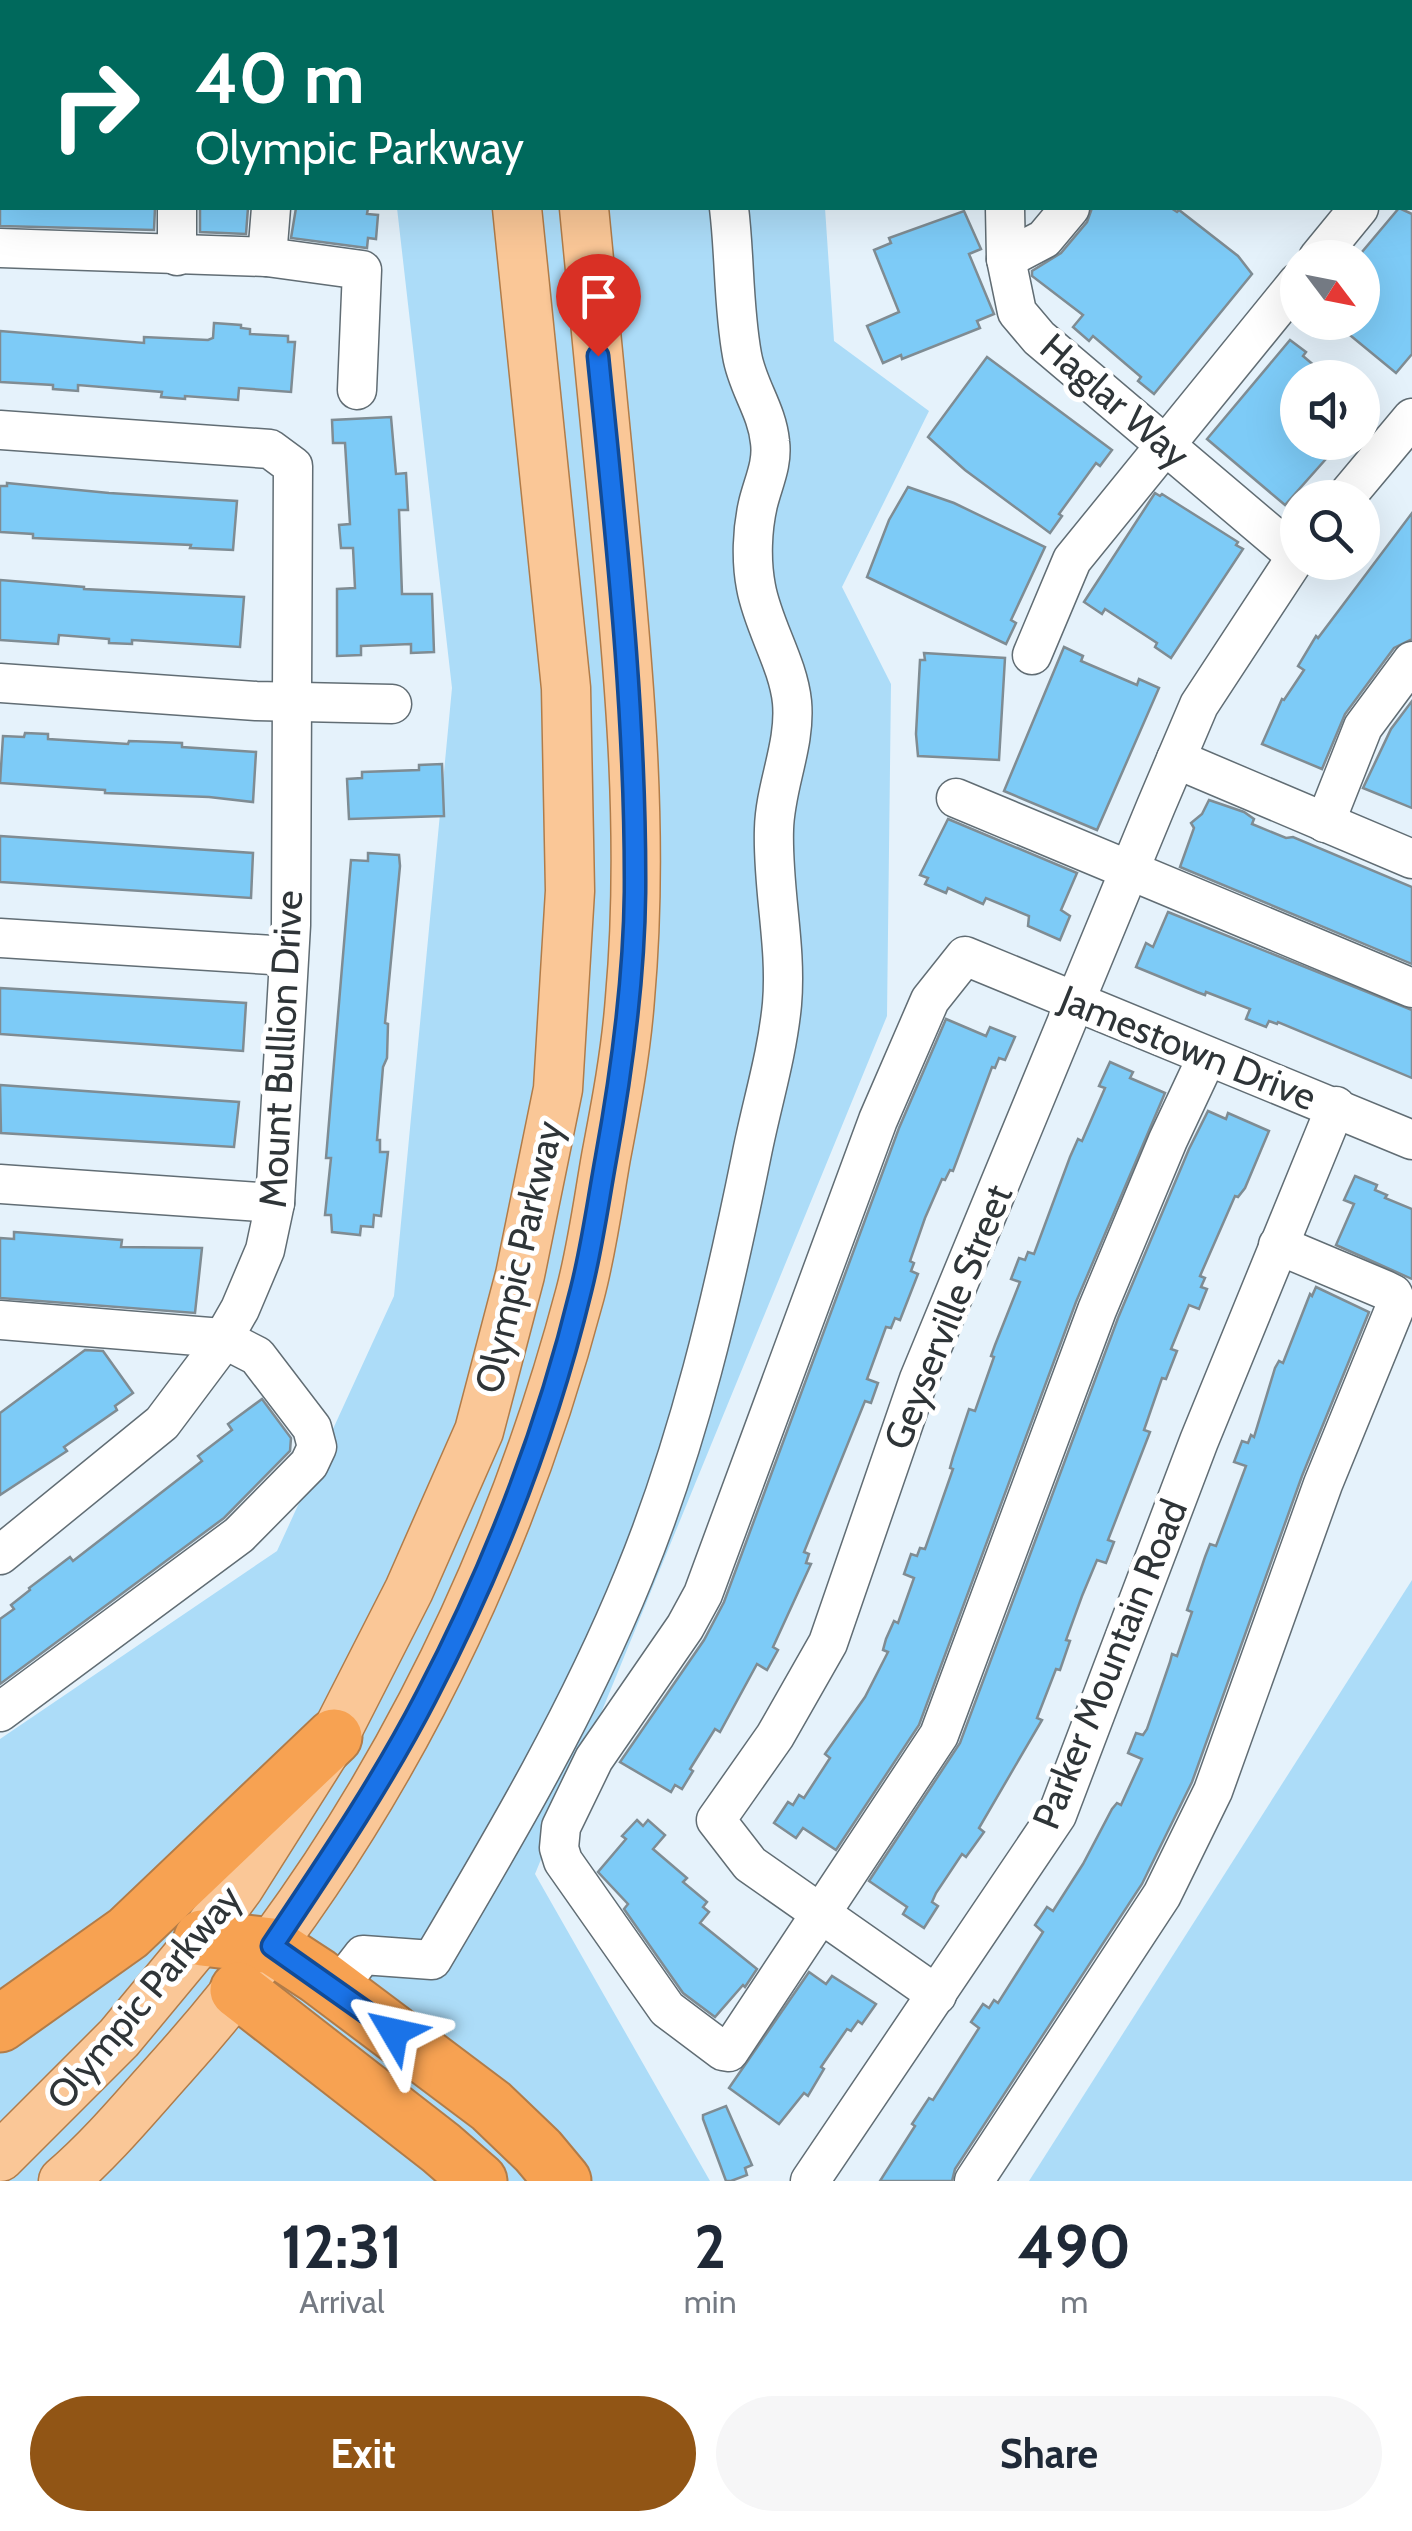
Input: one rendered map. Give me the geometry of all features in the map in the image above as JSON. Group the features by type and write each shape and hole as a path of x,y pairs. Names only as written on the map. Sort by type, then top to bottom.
{"highway":[{"path":"0,2024 128,1933 334,1736"},
{"path":"202,1938 272,1946 491,2106 563,2181"},
{"path":"238,1990 480,2181"}],"main road":[{"name":"Olympic Parkway","path":"0,2157 119,2038 240,1886 334,1736 410,1590 479,1431 520,1275 558,1089 570,891 566,688 517,210"},
{"name":"Olympic Parkway","path":"63,2181 158,2083 272,1946 359,1814 407,1732 482,1581 535,1443 581,1291 616,1108 630,998 635,894 631,692 584,210"}],"street":[{"path":"177,210 177,256"},
{"path":"267,257 271,210"},
{"path":"336,1990 363,1955 432,1960 559,1740 594,1669 636,1572 683,1437 716,1322 777,1049 783,936 774,833 776,800 791,732 792,699 756,586 753,545 757,506 769,470 771,444 764,412 748,383 741,350 729,210"},
{"name":"Haglar Way","path":"1005,210 1006,259 1018,312 1039,338 1280,541"},
{"path":"1006,259 1044,239 1068,210"},
{"path":"1333,240 1357,210"},
{"path":"0,248 267,257 362,270 357,390"},
{"path":"1032,655 1072,560 1280,304"},
{"path":"1361,480 1410,423"},
{"name":"Mount Bullion Drive","path":"0,430 270,448 294,466 288,956 275,1203 265,1250 240,1310 216,1351 162,1424 3,1547"},
{"name":"Geyserville Street","path":"937,1995 750,1864 716,1820 775,1736 828,1643 919,1379 1199,705 1281,580"},
{"path":"1325,823 1363,727 1412,660"},
{"path":"0,683 256,701 392,704"},
{"path":"1176,760 1412,859"},
{"path":"956,798 1412,988"},
{"path":"0,938 288,956"},
{"name":"Jamestown Drive","path":"822,1915 729,2052 723,2051 667,2009 648,1985 563,1861 558,1838 594,1760 685,1627 702,1594 878,1120 930,1000 964,956 1412,1140"},
{"path":"822,1915 904,1792 950,1712 1097,1310 1168,1140 1208,1057"},
{"name":"Parker Mountain Road","path":"816,2179 1057,1815 1199,1441 1336,1106"},
{"path":"0,1184 275,1203"},
{"path":"974,2181 1162,1895 1196,1832 1214,1792 1323,1484 1397,1303 1393,1294 1385,1290 1278,1245"},
{"path":"0,1320 222,1338 257,1356 312,1428 317,1447 309,1464 218,1552 0,1712"}],"shaded area":[{"path":"397,210 825,210 834,341 929,411 842,587 891,684 887,1016 535,1874 710,2181 0,2181 0,1739 277,1551 394,1296 452,688"},
{"path":"1412,1580 1412,2181 1029,2181"}],"building":[{"path":"0,210 155,210 154,230 0,226"},
{"path":"200,210 248,210 246,234 200,232"},
{"path":"296,210 368,210 367,214 378,215 376,239 368,238 367,248 291,238"},
{"path":"1091,210 1179,210 1238,256 1252,274 1154,394 1138,381 1141,377 1093,336 1089,341 1073,327 1083,315 1032,276 1032,271 1061,253 1087,222"},
{"path":"1397,210 1403,210 1412,214 1412,354 1396,373 1356,340 1380,340 1380,240 1372,240"},
{"path":"964,211 981,249 969,254 994,314 977,321 980,328 883,363 867,326 899,312 874,250 891,243 889,238"},
{"path":"214,323 241,325 250,329 250,334 288,336 288,342 295,342 291,392 239,388 238,400 185,399 161,397 162,392 78,385 78,391 53,389 53,385 0,382 0,331 144,343 144,337 208,340 213,338"},
{"path":"1290,340 1306,352 1303,356 1308,360 1280,360 1280,460 1325,460 1307,480 1280,480 1280,501 1207,439"},
{"path":"987,357 1112,450 1100,466 1096,463 1050,533 965,470 928,437"},
{"path":"391,417 396,474 406,473 408,510 399,510 402,594 432,594 434,652 411,653 411,644 361,646 361,655 337,656 337,589 355,588 353,548 341,548 339,525 350,524 345,443 333,443 332,420"},
{"path":"7,483 237,501 233,550 33,538 33,534 0,532 0,486"},
{"path":"908,487 954,503 1045,547 1011,620 1016,623 1006,644 867,577 889,520"},
{"path":"1155,493 1238,542 1236,545 1243,549 1171,658 1155,647 1157,643 1105,609 1102,614 1084,602"},
{"path":"1412,513 1412,639 1394,648 1345,714 1322,769 1262,744 1282,699 1304,670 1298,666 1316,636 1362,580 1380,580 1380,556"},
{"path":"0,580 84,589 244,597 240,647 132,640 132,644 109,643 109,639 59,635 58,644 0,640"},
{"path":"1064,647 1083,656 1081,661 1137,685 1139,679 1159,688 1097,830 1004,791"},
{"path":"924,653 1005,658 999,760 918,756 920,660 925,660"},
{"path":"1412,701 1412,808 1363,788 1391,729"},
{"path":"25,733 48,734 48,739 182,743 182,747 256,752 253,802 0,783 3,736 24,737"},
{"path":"442,764 444,816 349,819 347,779 362,778 362,772 419,770 419,765"},
{"path":"1209,800 1244,812 1254,819 1252,824 1412,887 1412,964 1180,867 1194,828 1191,823 1202,814"},
{"path":"948,819 1077,873 1061,910 1070,916 1060,940 1028,926 1029,916 986,898 983,904 948,888 946,893 925,884 928,878 920,875"},
{"path":"0,836 253,853 251,898 0,882"},
{"path":"368,853 399,855 400,866 385,1023 387,1058 377,1140 380,1152 388,1152 381,1216 374,1215 373,1227 361,1226 360,1235 332,1232 331,1215 325,1215 331,1158 326,1158 351,860 368,861"},
{"path":"1168,912 1412,1010 1412,1078 1278,1022 1269,1021 1266,1027 1246,1019 1250,1009 1136,967 1146,943 1153,947"},
{"path":"0,988 246,1003 243,1051 0,1034"},
{"path":"946,1019 986,1036 990,1027 1015,1037 1005,1060 999,1058 992,1067 953,1171 942,1179 925,1218 910,1261 914,1263 911,1271 918,1274 900,1320 895,1318 891,1328 886,1327 867,1379 878,1383 871,1403 865,1401 804,1552 809,1554 806,1563 811,1564 773,1647 778,1650 767,1670 757,1664 720,1732 715,1729 690,1769 693,1771 682,1789 675,1785 671,1792 620,1762 704,1640 724,1602 899,1128"},
{"path":"1110,1062 1133,1072 1130,1078 1165,1093 1076,1302 919,1725 836,1850 803,1828 796,1838 774,1823 788,1802 793,1805 799,1795 804,1798 830,1758 825,1754 865,1697 888,1652 883,1650 886,1639 894,1621 898,1623 914,1578 904,1574 911,1554 917,1556 920,1548 925,1549 969,1409 975,1411 994,1357 991,1356 1020,1282 1011,1279 1019,1258 1025,1260 1028,1252 1034,1254 1070,1157 1078,1139 1082,1141 1105,1088 1099,1086"},
{"path":"0,1085 239,1102 234,1147 1,1133"},
{"path":"1208,1111 1226,1119 1228,1113 1269,1131 1200,1276 1205,1278 1201,1287 1207,1289 1199,1309 1189,1305 1171,1349 1177,1351 1166,1379 1162,1378 1144,1430 1150,1432 1108,1540 1114,1542 1106,1563 1097,1560 1082,1596 1060,1670 1056,1669 1037,1718 1042,1720 979,1828 984,1832 966,1857 962,1854 936,1893 932,1902 938,1906 924,1928 903,1914 907,1907 869,1881 960,1743 1118,1318"},
{"path":"1355,1176 1377,1185 1375,1190 1387,1195 1385,1198 1412,1209 1412,1279 1336,1245 1354,1204 1344,1200"},
{"path":"14,1232 122,1240 121,1247 202,1248 195,1313 0,1298 0,1238 14,1239"},
{"path":"1316,1287 1369,1312 1302,1476 1192,1782 1142,1884 955,2169 952,2181 880,2181 915,2126 912,2124 929,2098 933,2100 979,2028 971,2022 983,2004 989,2008 994,2000 998,2003 1043,1932 1035,1925 1047,1907 1053,1911 1112,1809 1117,1803 1121,1805 1142,1759 1128,1753 1136,1733 1143,1735 1147,1729 1172,1654 1177,1656 1192,1612 1187,1610 1205,1557 1210,1544 1216,1546 1246,1466 1234,1462 1242,1441 1248,1443 1251,1435 1254,1437 1275,1368 1279,1361 1283,1363"},
{"path":"85,1350 103,1351 133,1393 115,1406 117,1410 64,1447 67,1451 0,1495 0,1413"},
{"path":"262,1399 291,1438 290,1451 224,1518 0,1684 0,1619 14,1609 11,1605 202,1461 198,1456 232,1430 228,1424"},
{"path":"637,1820 643,1826 648,1820 665,1835 653,1849 687,1878 683,1882 707,1902 703,1907 709,1912 700,1923 757,1969 715,2017 683,1993 624,1909 628,1904 598,1872"},
{"path":"809,1972 826,1984 832,1976 876,2004 862,2024 858,2021 851,2031 847,2029 821,2067 824,2069 808,2096 804,2093 779,2124 729,2088"},
{"path":"726,2106 752,2165 745,2168 747,2175 731,2181 726,2181 703,2119 703,2115"}],"route":[{"path":"394,2032 272,1946 359,1814 426,1699 482,1581 535,1443 581,1291 618,1090 630,998 635,894 631,692 598,356"}]}
